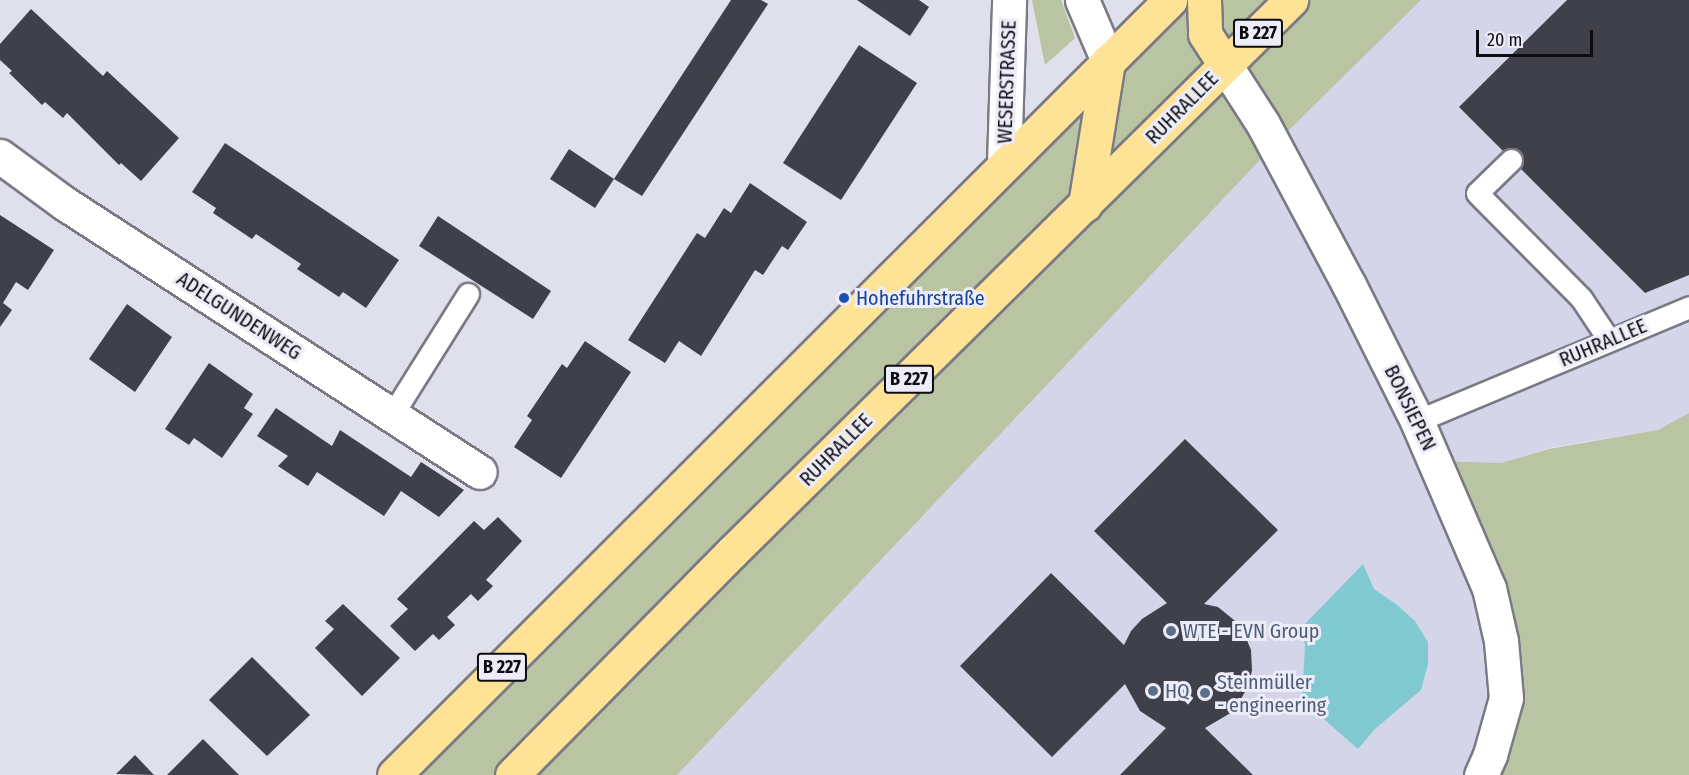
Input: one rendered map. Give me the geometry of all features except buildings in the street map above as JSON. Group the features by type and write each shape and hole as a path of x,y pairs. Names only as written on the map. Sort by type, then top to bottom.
{"main road":[{"name":"B 227","path":"394,775 1004,163 1170,0"},
{"path":"1204,0 1205,34 1226,65"},
{"name":"RUHRALLEE","path":"512,775 741,544 1291,0"},
{"path":"1085,206 1108,61"}],"street":[{"name":"WESERSTRASSE","path":"1004,163 1009,0"},
{"path":"1082,0 1108,61"},
{"name":"BONSIEPEN","path":"1226,65 1263,124 1418,421 1489,588 1501,641 1506,698 1490,755 1481,775"},
{"name":"ADELGUNDENWEG","path":"0,156 64,203 480,471"}],"lane":[{"path":"1511,160 1477,193 1581,298 1609,340"},
{"path":"392,415 468,294"},
{"name":"RUHRALLEE","path":"1418,421 1689,307"}],"shaded area":[{"path":"1421,0 1689,0 1689,413 1658,430 1552,447 1501,463 1436,461 1278,141"},
{"path":"1271,148 1340,272 1500,641 1479,775 677,775"}],"green space":[{"path":"1032,0 1061,0 1075,38 1045,65"},
{"path":"1172,0 1421,0 1278,141 677,775 397,775"},
{"path":"1689,413 1689,775 1484,775 1508,698 1436,461 1501,463 1549,449 1658,430"}],"water":[{"path":"1363,564 1374,589 1415,621 1428,642 1428,664 1421,690 1375,729 1358,749 1302,700 1305,645 1301,628"}],"place":[{"name":"Hohefuhrstraße","path":"844,298"},
{"name":"WTE - EVN Group","path":"1171,631"},
{"name":"HQ","path":"1153,691"},
{"name":"Steinmüller - engineering","path":"1205,693"}]}
